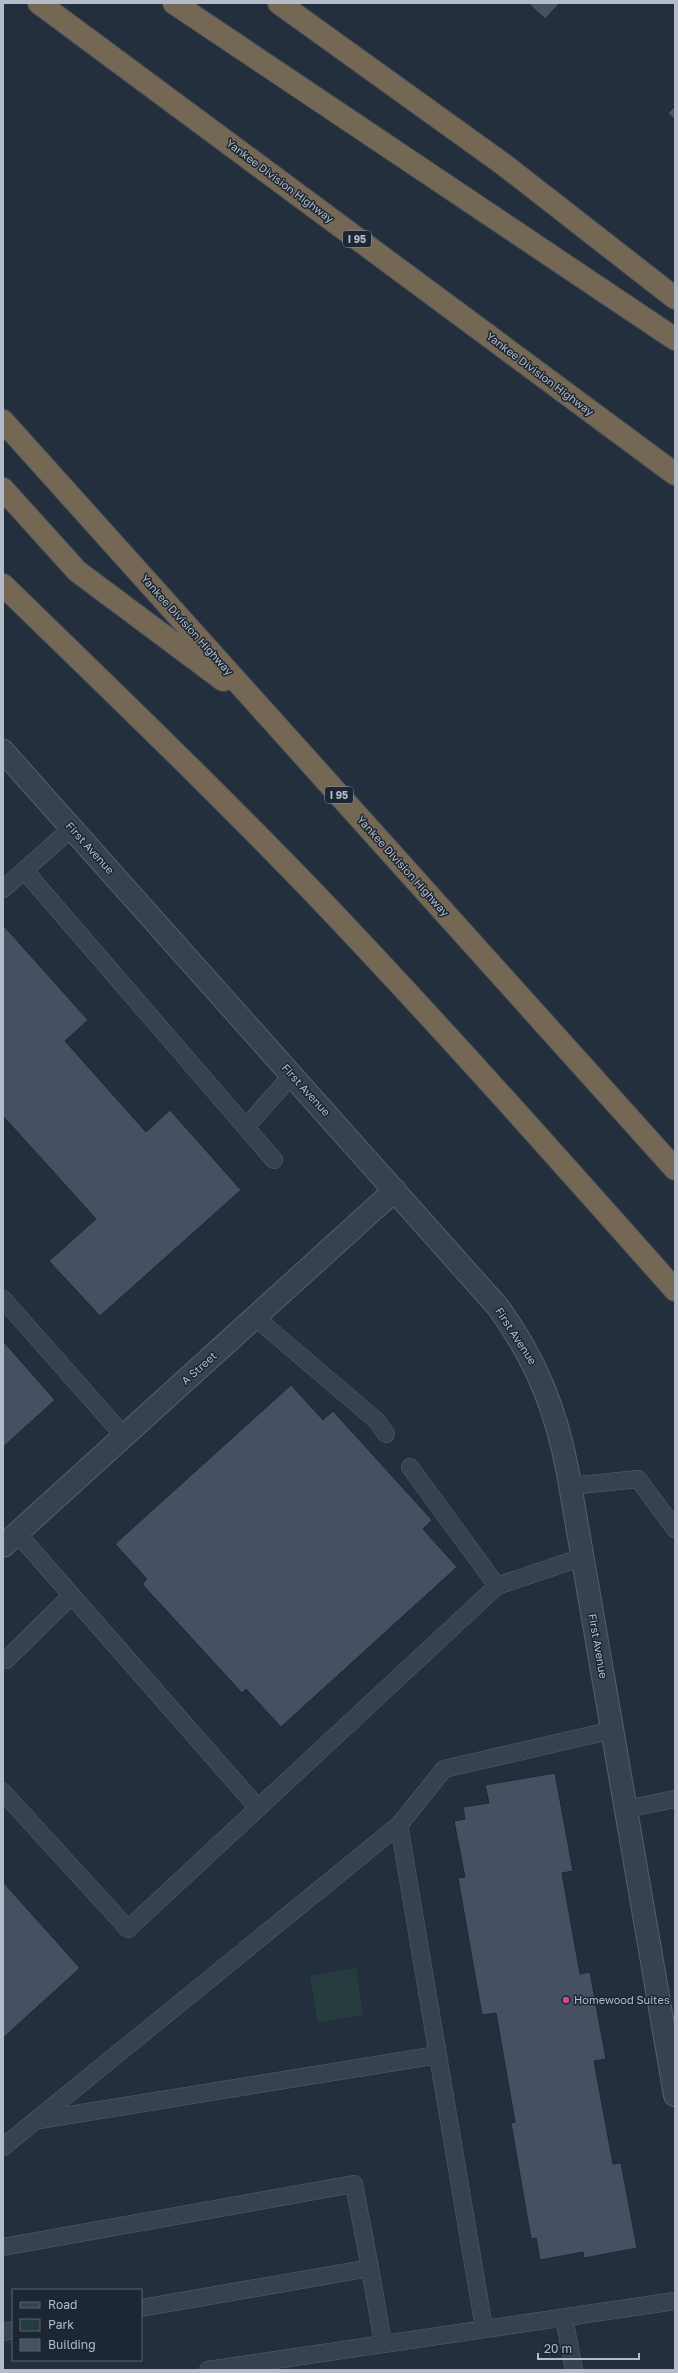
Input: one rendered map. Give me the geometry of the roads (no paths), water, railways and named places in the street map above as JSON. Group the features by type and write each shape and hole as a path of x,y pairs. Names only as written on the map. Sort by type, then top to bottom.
{"highway":[{"name":"Yankee Division Highway","path":"39,3 675,474"},
{"path":"174,3 675,339"},
{"path":"279,3 503,164 675,298"},
{"name":"Yankee Division Highway","path":"3,421 675,1169"},
{"path":"3,489 77,571 262,710"},
{"path":"3,585 203,779 319,898 457,1045 675,1290"}],"street":[{"name":"First Avenue","path":"3,751 498,1307 527,1350 539,1373 556,1419 571,1486 675,2095"},
{"name":"A Street","path":"10,1539 395,1190"}],"lane":[{"path":"3,889 72,828"},
{"path":"24,870 274,1160"},
{"path":"246,1127 292,1075"},
{"path":"3,1299 124,1436"},
{"path":"255,1317 377,1420 386,1434"},
{"path":"410,1467 497,1586"},
{"path":"571,1486 638,1479 675,1528"},
{"path":"10,1539 72,1595 258,1808"},
{"path":"3,1792 128,1929 497,1586 583,1557"},
{"path":"6,1660 72,1595"},
{"path":"3,2147 398,1825 444,1769 613,1730"},
{"path":"626,1809 675,1799"},
{"path":"398,1825 484,2328"},
{"path":"37,2120 438,2055"},
{"path":"3,2247 354,2184 383,2343"},
{"path":"142,2308 370,2268"},
{"path":"208,2370 484,2328 564,2318 675,2301"},
{"path":"564,2318 574,2370"}],"place":[{"name":"Homewood Suites","path":"566,2000"}]}
